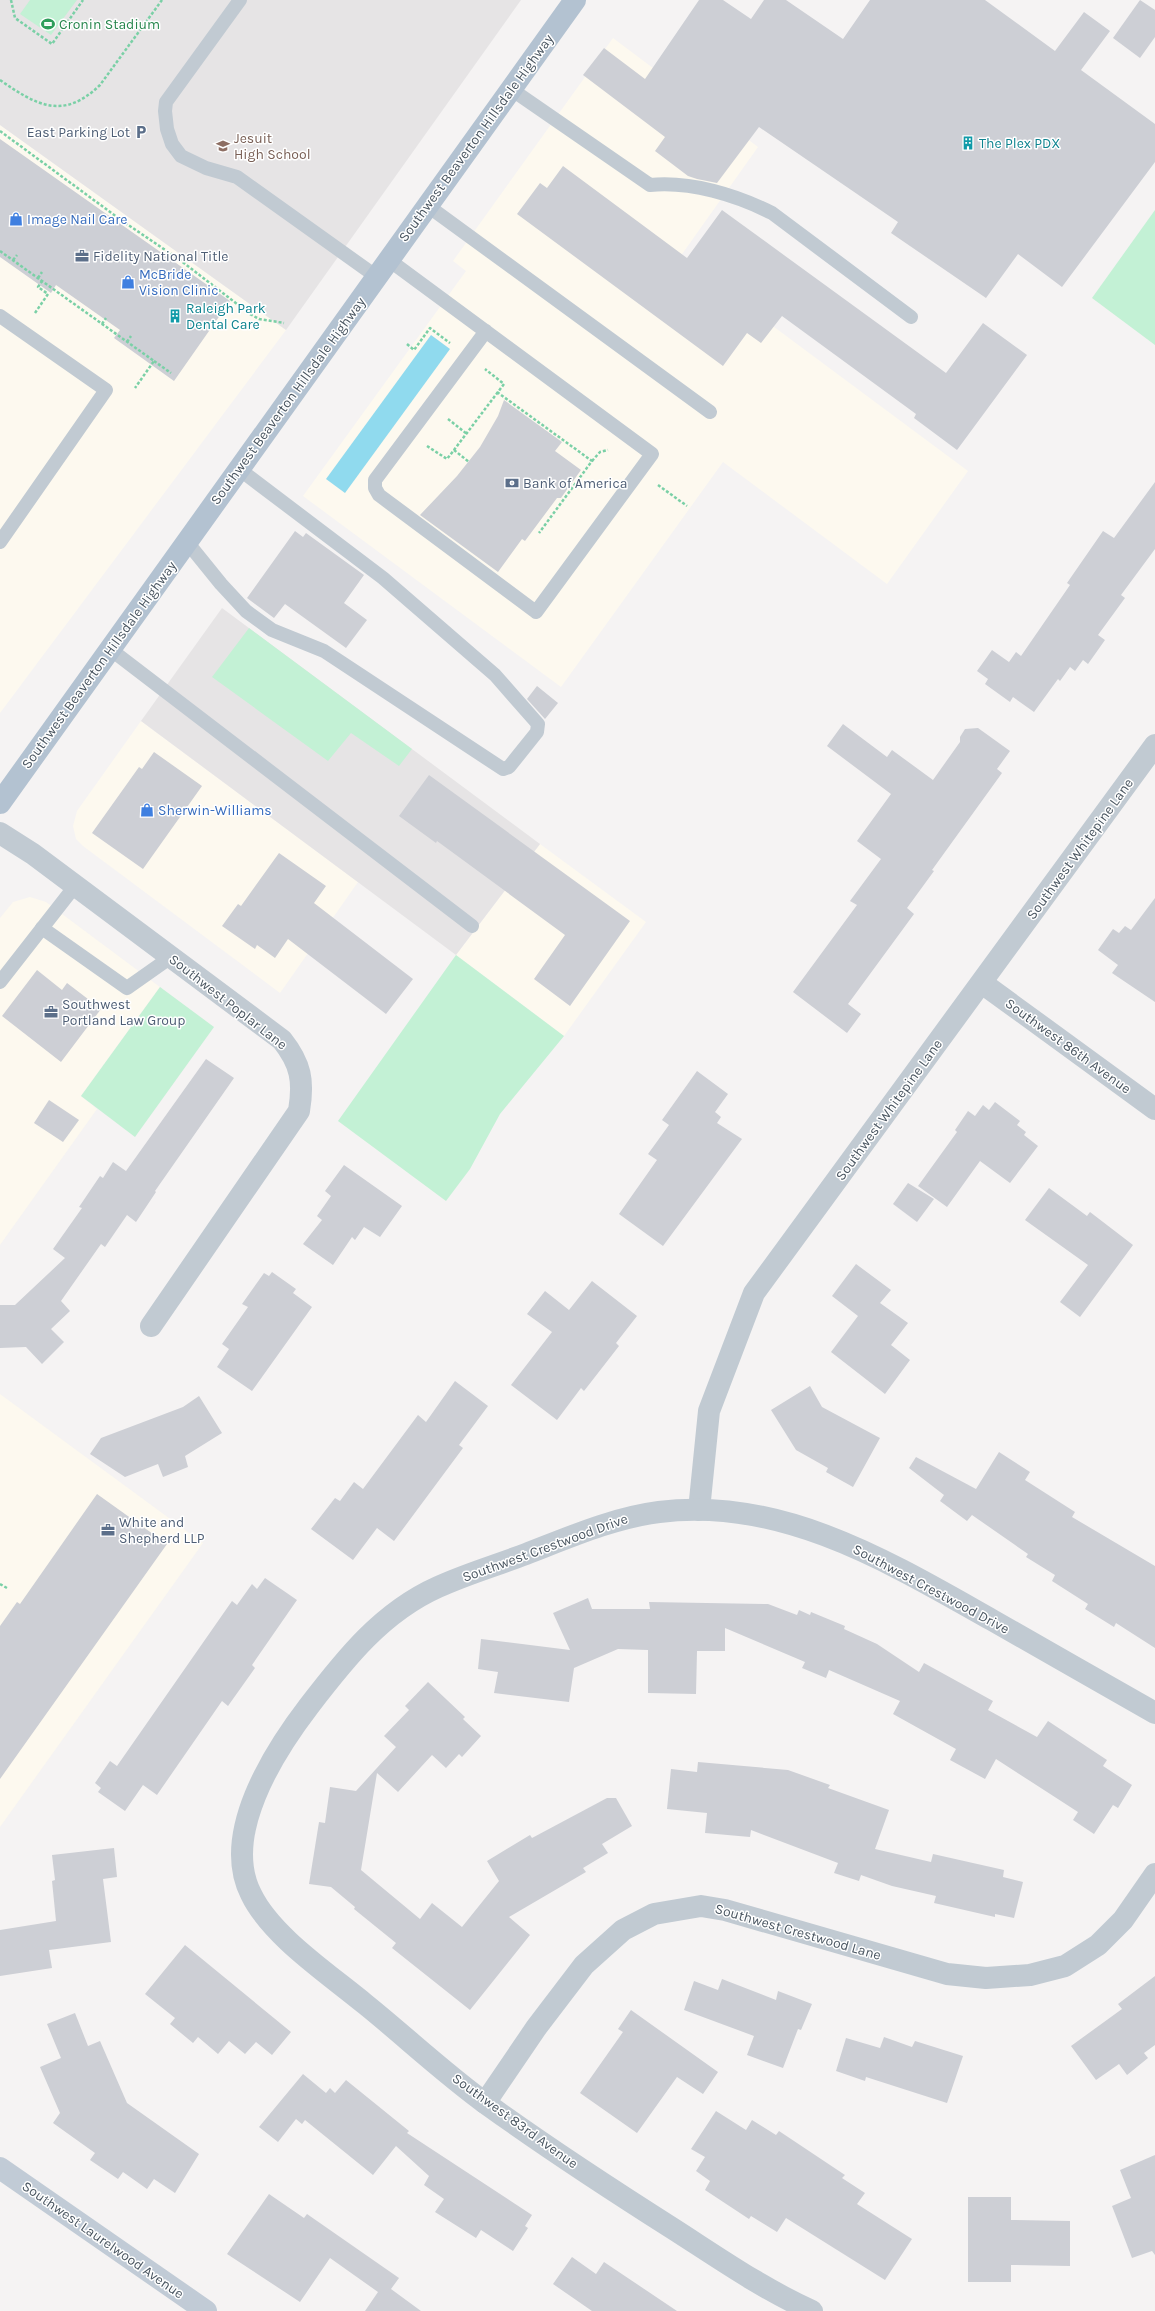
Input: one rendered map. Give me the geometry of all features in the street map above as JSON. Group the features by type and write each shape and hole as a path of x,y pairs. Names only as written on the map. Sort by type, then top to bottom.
{"main road":[{"name":"Southwest Beaverton Hillsdale Highway","path":"0,802 575,0"}],"street":[{"name":"Southwest Whitepine Lane","path":"699,1510 709,1411 754,1293 1155,745"},
{"name":"Southwest Poplar Lane","path":"0,834 33,854 282,1040 292,1052 303,1089 299,1111 151,1326"},
{"name":"Southwest 86th Avenue","path":"982,983 1155,1109"},
{"name":"Southwest Crestwood Drive","path":"242,1869 242,1839 253,1803 274,1758 300,1718 328,1681 355,1648 381,1623 409,1602 438,1587 616,1520 662,1511 699,1510 752,1514 792,1524 847,1544 920,1580 1155,1713"},
{"name":"Southwest 83rd Avenue","path":"242,1869 251,1896 289,1942 485,2103 773,2304 812,2311"},
{"name":"Southwest Crestwood Lane","path":"485,2103 536,2028 584,1965 623,1930 654,1914 701,1906 719,1909 947,1974 986,1978 1030,1975 1065,1966 1098,1945 1122,1920 1155,1874"},
{"name":"Southwest Laurelwood Avenue","path":"0,2168 206,2311"}],"lane":[{"path":"240,0 166,102 165,111 172,144 181,156 193,163 237,177 383,269 486,331 652,454 536,612 379,495 375,488 375,480 486,331"},
{"path":"511,89 650,185 669,183 692,186 750,202 772,213 912,317"},
{"path":"428,206 710,412"},
{"path":"0,316 106,390 0,542"},
{"path":"187,542 221,584 246,611 272,630 324,651 503,769 509,767 537,732 538,724 495,675 383,578 239,469"},
{"path":"110,649 472,926"},
{"path":"0,982 75,886"},
{"path":"42,928 127,988 170,957"}],"path":[{"path":"10,0 15,18 52,44 83,0"},
{"path":"0,80 26,98 44,106 59,106 75,103 89,96 100,85 162,0"},
{"path":"0,131 121,220 180,260 250,314 259,319 284,324"},
{"path":"0,251 171,373"},
{"path":"12,260 17,254"},
{"path":"38,278 42,272"},
{"path":"22,331 48,294 38,287 42,281"},
{"path":"102,324 106,318"},
{"path":"407,344 414,350 430,328 451,344"},
{"path":"127,342 131,336"},
{"path":"135,388 154,361"},
{"path":"423,450 427,445 447,460 504,384 483,367"},
{"path":"497,392 592,461"},
{"path":"444,417 467,434"},
{"path":"539,533 592,461 600,452 611,449"},
{"path":"454,450 469,462"},
{"path":"658,485 686,506"},
{"path":"0,1584 7,1588"}],"shaded area":[{"name":"Jesuit High School","path":"0,0 521,0 286,330 0,125"},
{"path":"613,38 758,147 680,257 968,471 887,584 723,462 561,687 303,496 466,271 453,261"},
{"path":"0,125 286,330 0,713"},
{"path":"222,608 540,844 456,955 141,721"},
{"path":"141,721 358,882 280,993 83,846 76,839 73,826 77,811"},
{"path":"540,844 646,922 564,1036 456,955"},
{"path":"30,897 46,902 160,987 81,1096 97,1109 0,1245 0,918 13,902"},
{"path":"0,1394 203,1543 0,1827"}],"green space":[{"name":"Cronin Stadium","path":"30,0 77,0 51,35 20,14"},
{"path":"1155,210 1155,345 1092,298"},
{"path":"249,628 412,749 399,766 351,733 328,761 212,677"},
{"path":"456,955 564,1036 500,1114 470,1169 446,1201 338,1121"},
{"path":"160,987 214,1027 135,1137 81,1096"}],"water":[{"path":"431,335 450,349 345,493 326,479"}],"building":[{"name":"The Plex PDX","path":"699,0 723,0 751,19 764,0 786,0 843,39 870,0 985,0 1055,51 1084,12 1110,31 1081,70 1155,124 1155,162 1062,287 1018,254 986,298 891,233 898,222 759,127 717,183 697,179 688,176 655,151 665,137 583,75 604,48 645,79"},
{"path":"1140,0 1155,10 1155,37 1140,58 1113,38"},
{"path":"0,139 230,301 174,381 114,338 120,330 56,285 51,293 0,257"},
{"path":"563,166 687,258 722,210 946,373 983,323 1027,355 957,450 914,418 916,414 782,316 761,343 747,333 723,366 517,214 540,183 547,188"},
{"name":"Bank of America","path":"504,400 562,442 555,451 581,470 561,498 557,498 525,541 522,539 498,572 420,515 457,476 480,447 498,416"},
{"path":"1155,482 1155,549 1121,595 1125,598 1098,635 1105,640 1088,664 1083,660 1075,671 1070,667 1060,681 1058,679 1034,712 1013,697 1010,702 985,684 988,679 977,671 992,650 1009,662 1016,652 1021,656 1070,585 1067,583 1103,531 1114,538"},
{"path":"295,531 303,537 306,533 364,575 344,603 367,620 346,648 285,604 274,618 247,598"},
{"path":"537,686 558,703 545,719 527,699"},
{"path":"843,724 887,757 892,750 933,780 960,742 960,737 965,729 978,728 1010,751 997,769 1002,773 932,870 934,871 907,908 914,914 848,1004 861,1014 847,1033 793,992 857,905 850,901 881,859 857,841 891,794 827,746"},
{"name":"Sherwin-Williams","path":"154,752 202,786 143,869 92,833 139,767 142,769"},
{"path":"429,775 630,921 570,1006 534,979 565,935 437,841 436,843 399,816"},
{"path":"279,853 326,886 314,903 413,979 386,1014 288,939 275,958 257,945 255,949 222,926 238,904 241,906"},
{"path":"1155,898 1155,1002 1112,973 1118,965 1098,950 1113,929 1119,933 1125,926 1131,930"},
{"name":"Southwest Portland Law Group","path":"37,970 62,990 67,983 101,1009 61,1062 2,1016"},
{"path":"206,1059 234,1078 155,1191 156,1192 136,1222 127,1215 105,1247 101,1244 61,1301 70,1311 51,1329 64,1342 42,1364 26,1347 0,1348 0,1305 15,1305 65,1258 53,1249 82,1208 79,1207 100,1176 103,1178 113,1162 126,1171"},
{"path":"697,1071 728,1094 715,1112 721,1117 717,1123 742,1139 663,1246 619,1214 657,1160 648,1154 669,1125 662,1120"},
{"path":"49,1100 79,1120 63,1142 34,1123"},
{"path":"995,1102 1020,1121 1017,1125 1026,1132 1024,1135 1038,1146 1010,1183 980,1161 947,1207 918,1186 957,1132 955,1130 968,1111 975,1116 983,1105 989,1110"},
{"path":"344,1165 402,1206 380,1237 364,1227 355,1240 352,1237 333,1265 303,1244 322,1220 317,1216 331,1196 325,1191"},
{"path":"908,1183 934,1199 917,1222 893,1204"},
{"path":"1049,1188 1087,1216 1090,1212 1133,1245 1080,1317 1060,1302 1088,1265 1025,1220"},
{"path":"856,1264 891,1290 880,1303 908,1323 891,1345 910,1360 885,1394 831,1352 858,1316 832,1296"},
{"path":"272,1272 296,1289 293,1293 312,1307 252,1391 217,1367 229,1349 222,1344 248,1307 242,1304 264,1273 269,1276"},
{"path":"592,1281 637,1316 616,1343 619,1346 584,1391 581,1388 557,1420 511,1385 552,1332 527,1314 545,1291 569,1310"},
{"path":"455,1381 488,1406 459,1445 463,1448 394,1541 377,1528 353,1560 311,1529 335,1498 340,1501 354,1482 363,1489 418,1415 426,1422"},
{"path":"810,1386 822,1407 880,1438 853,1487 826,1472 828,1468 796,1450 771,1410"},
{"path":"199,1396 222,1433 185,1456 188,1467 163,1477 158,1464 125,1477 90,1454 101,1438 183,1407"},
{"path":"999,1452 1030,1472 1025,1480 1075,1512 1072,1517 1155,1566 1155,1648 1116,1623 1114,1627 1085,1609 1088,1604 1052,1581 1055,1575 1026,1557 1028,1554 972,1515 967,1521 940,1501 944,1495 909,1468 916,1457 976,1489"},
{"path":"97,1494 167,1544 0,1779 0,1626 17,1602 20,1604"},
{"path":"265,1578 297,1600 252,1665 255,1668 228,1706 222,1701 157,1795 143,1785 125,1811 98,1792 101,1788 95,1783 110,1761 117,1766 232,1601 237,1605 252,1584 257,1589"},
{"path":"588,1598 592,1609 650,1609 649,1602 768,1604 797,1615 799,1610 810,1615 811,1612 845,1626 844,1629 877,1644 919,1672 924,1663 993,1701 988,1710 1037,1737 1048,1721 1107,1760 1103,1766 1132,1785 1118,1808 1113,1805 1094,1834 1073,1820 1078,1812 996,1759 985,1779 950,1760 956,1749 893,1714 900,1701 829,1670 826,1678 802,1668 805,1662 725,1628 725,1651 697,1651 696,1694 648,1693 648,1650 618,1649 574,1668 569,1702 494,1693 498,1672 478,1669 481,1639 570,1650 553,1613"},
{"path":"428,1682 465,1717 463,1719 481,1736 462,1757 459,1754 446,1768 432,1755 398,1792 377,1773 361,1870 420,1919 432,1903 462,1927 499,1881 487,1861 530,1835 532,1838 607,1798 616,1798 632,1826 602,1844 608,1853 583,1868 586,1872 509,1917 530,1935 470,2010 392,1948 396,1943 354,1909 355,1907 331,1887 309,1884 319,1822 325,1823 330,1787 356,1791 396,1747 384,1736 409,1710 405,1706"},
{"path":"698,1762 788,1770 830,1785 828,1788 889,1810 875,1849 931,1862 933,1854 1004,1870 1003,1877 1023,1882 1014,1918 995,1914 995,1917 934,1903 936,1896 892,1886 861,1875 859,1881 834,1873 838,1863 751,1830 750,1837 705,1833 707,1813 667,1809 671,1769 697,1772"},
{"path":"114,1848 117,1877 103,1879 111,1942 49,1950 52,1968 0,1976 0,1930 56,1921 52,1881 55,1880 52,1855"},
{"path":"185,1945 291,2032 272,2055 256,2042 245,2054 229,2041 218,2054 198,2037 193,2043 170,2024 175,2018 145,1994"},
{"path":"1155,1976 1155,2045 1144,2053 1148,2058 1127,2075 1119,2064 1096,2080 1071,2046 1122,2009 1118,2004"},
{"path":"722,1979 776,2000 778,1991 812,2004 801,2030 798,2029 783,2068 747,2055 754,2036 684,2010 694,1981 718,1990"},
{"path":"631,2010 718,2072 703,2094 677,2077 637,2133 580,2093 623,2032 618,2029"},
{"path":"75,2013 88,2046 100,2041 127,2103 199,2154 175,2193 154,2179 147,2189 123,2172 118,2179 90,2160 95,2153 53,2123 60,2113 40,2067 61,2058 47,2024"},
{"path":"884,2037 912,2047 915,2041 963,2056 947,2103 866,2077 865,2081 836,2071 846,2038 880,2048"},
{"path":"303,2074 326,2093 330,2088 335,2093 346,2080 409,2131 407,2133 532,2215 525,2226 528,2228 513,2251 481,2230 476,2238 435,2212 444,2199 424,2185 429,2176 396,2146 373,2175 305,2120 302,2124 296,2119 278,2142 259,2127"},
{"path":"716,2111 746,2130 752,2120 776,2135 779,2131 845,2175 842,2178 865,2193 857,2204 912,2239 885,2280 786,2218 777,2232 751,2216 749,2219 705,2190 710,2181 696,2171 705,2157 691,2149"},
{"path":"1155,2155 1155,2255 1152,2251 1132,2258 1112,2206 1131,2198 1120,2170"},
{"path":"269,2194 304,2218 307,2214 399,2278 391,2289 421,2311 365,2311 378,2292 330,2258 300,2302 227,2254"},
{"path":"968,2197 1011,2197 1011,2220 1070,2221 1070,2266 1011,2265 1011,2282 968,2282"},
{"path":"572,2257 596,2274 604,2262 677,2311 592,2311 553,2284"}],"place":[{"name":"Cronin Stadium","path":"48,24"},
{"name":"East Parking Lot","path":"141,132"},
{"name":"The Plex PDX","path":"968,143"},
{"name":"Jesuit High School","path":"223,146"},
{"name":"Image Nail Care","path":"16,219"},
{"name":"Fidelity National Title","path":"82,256"},
{"name":"McBride Vision Clinic","path":"128,282"},
{"name":"Raleigh Park Dental Care","path":"175,316"},
{"name":"Bank of America","path":"512,483"},
{"name":"Sherwin-Williams","path":"147,810"},
{"name":"Southwest Portland Law Group","path":"51,1012"},
{"name":"White and Shepherd LLP","path":"108,1530"}]}
